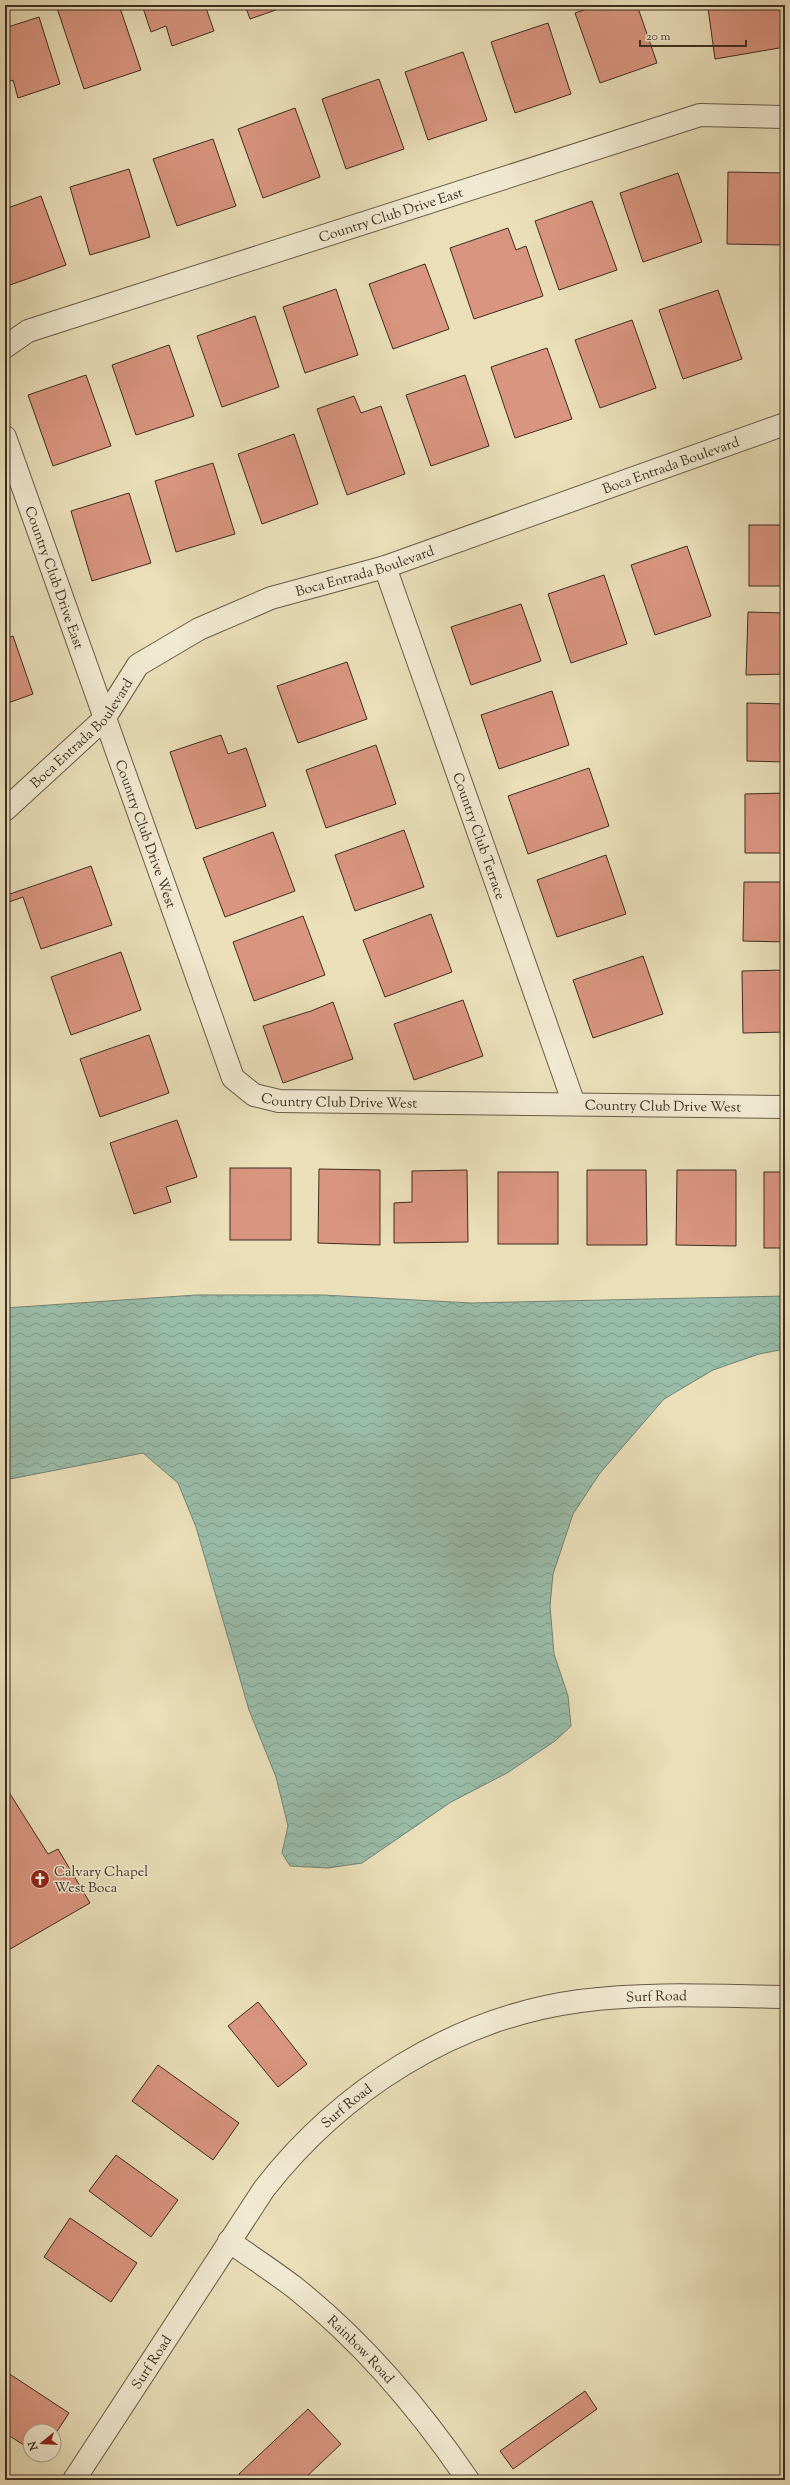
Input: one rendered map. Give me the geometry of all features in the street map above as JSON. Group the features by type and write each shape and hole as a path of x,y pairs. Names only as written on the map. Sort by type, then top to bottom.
{"street":[{"name":"Country Club Drive East","path":"5,347 28,331 700,115 785,117"},
{"name":"Boca Entrada Boulevard","path":"5,810 104,719 138,665 199,629 271,598 385,567 785,424"},
{"name":"Country Club Drive East","path":"5,437 104,719"},
{"name":"Country Club Terrace","path":"385,567 574,1104"},
{"name":"Country Club Drive West","path":"104,719 233,1078 254,1095 278,1101 785,1107"},
{"name":"Surf Road","path":"74,2480 229,2241 283,2165 327,2120 351,2099 404,2064 455,2037 488,2023 549,2006 580,2001 643,1996 785,1997"},
{"name":"Rainbow Road","path":"229,2241 294,2288 341,2328 398,2387 437,2435 468,2480"}],"water":[{"path":"196,1295 323,1295 471,1303 785,1296 785,1349 759,1354 713,1370 664,1399 600,1473 573,1514 553,1574 550,1606 554,1654 568,1696 571,1726 555,1741 507,1773 451,1802 362,1863 328,1868 290,1866 282,1853 288,1826 276,1777 249,1710 196,1527 178,1483 143,1453 5,1480 5,1308"}],"building":[{"path":"56,5 119,5 141,70 84,89"},
{"path":"142,5 205,5 214,31 172,46 166,26 151,32"},
{"path":"222,5 234,5 224,9"},
{"path":"245,5 290,5 250,19"},
{"path":"598,5 637,5 657,63 600,83 575,13"},
{"path":"727,5 783,5 785,47 715,59 708,8"},
{"path":"5,17 8,27 39,17 60,84 18,98 13,80 5,83"},
{"path":"548,23 571,94 515,113 491,42"},
{"path":"463,52 487,120 428,140 405,72"},
{"path":"379,79 404,149 346,169 322,99"},
{"path":"295,108 320,177 263,198 238,129"},
{"path":"213,139 236,206 177,226 153,159"},
{"path":"129,169 150,237 90,255 70,187"},
{"path":"728,172 785,173 785,245 727,244"},
{"path":"678,173 702,242 643,262 620,193"},
{"path":"41,196 66,265 10,285 5,272 5,209"},
{"path":"592,201 617,270 559,290 535,221"},
{"path":"508,228 516,250 526,246 543,296 474,319 450,248"},
{"path":"425,264 449,329 393,349 369,284"},
{"path":"336,289 358,355 305,373 283,307"},
{"path":"718,290 742,359 683,379 659,310"},
{"path":"255,316 279,387 222,407 197,336"},
{"path":"632,320 656,388 600,408 575,340"},
{"path":"169,345 194,416 136,435 112,365"},
{"path":"547,348 572,419 515,438 491,367"},
{"path":"86,375 111,446 53,466 28,395"},
{"path":"465,375 489,446 431,466 406,395"},
{"path":"354,396 361,413 381,406 405,474 347,495 317,409"},
{"path":"294,434 318,504 262,524 238,454"},
{"path":"213,463 235,534 176,552 155,481"},
{"path":"129,493 151,563 92,581 71,511"},
{"path":"749,525 785,525 785,586 749,586"},
{"path":"687,546 711,616 655,635 631,565"},
{"path":"604,575 627,644 571,663 548,594"},
{"path":"521,604 541,661 471,685 451,627"},
{"path":"748,612 785,613 785,674 746,675"},
{"path":"13,636 33,694 5,704 5,639"},
{"path":"347,662 367,719 298,743 277,686"},
{"path":"552,691 569,745 499,769 481,715"},
{"path":"747,703 785,704 785,762 747,761"},
{"path":"221,735 228,754 246,748 266,806 196,829 170,752"},
{"path":"376,745 396,804 326,828 306,770"},
{"path":"589,768 609,826 528,854 508,796"},
{"path":"785,793 785,853 745,853 745,794"},
{"path":"404,830 424,887 355,911 335,855"},
{"path":"273,832 295,891 225,917 203,858"},
{"path":"606,855 626,914 557,937 537,880"},
{"path":"91,866 112,925 41,949 23,897 9,902 7,895"},
{"path":"744,882 785,882 785,942 743,941"},
{"path":"431,914 452,972 385,997 363,940"},
{"path":"303,916 325,975 254,1001 233,942"},
{"path":"121,952 141,1010 71,1035 51,977"},
{"path":"643,956 663,1014 593,1038 573,980"},
{"path":"785,970 785,1032 743,1033 742,971"},
{"path":"463,1000 483,1056 414,1080 394,1024"},
{"path":"333,1002 353,1059 283,1083 263,1026 311,1011"},
{"path":"149,1035 169,1093 100,1117 80,1059"},
{"path":"177,1120 197,1177 166,1187 171,1202 134,1214 110,1143"},
{"path":"230,1168 291,1168 291,1240 230,1240"},
{"path":"319,1169 380,1170 380,1245 318,1243"},
{"path":"467,1170 468,1242 394,1243 394,1203 412,1202 412,1171"},
{"path":"587,1170 646,1170 647,1245 587,1245"},
{"path":"677,1170 736,1170 736,1246 676,1245"},
{"path":"498,1172 558,1172 558,1244 498,1244"},
{"path":"764,1172 785,1172 785,1248 764,1248"},
{"name":"Calvary Chapel West Boca","path":"5,1786 48,1854 58,1849 90,1903 5,1952"},
{"path":"258,2002 307,2064 278,2087 228,2026"},
{"path":"158,2065 239,2123 213,2160 132,2101"},
{"path":"116,2155 178,2200 151,2237 89,2191"},
{"path":"70,2218 137,2263 111,2302 44,2257"},
{"path":"5,2371 69,2413 62,2424 22,2423 22,2444 5,2433"},
{"path":"585,2391 597,2409 513,2469 500,2451"},
{"path":"308,2409 341,2444 303,2480 245,2480 239,2474"}],"place":[{"name":"Calvary Chapel West Boca","path":"40,1879"}]}
